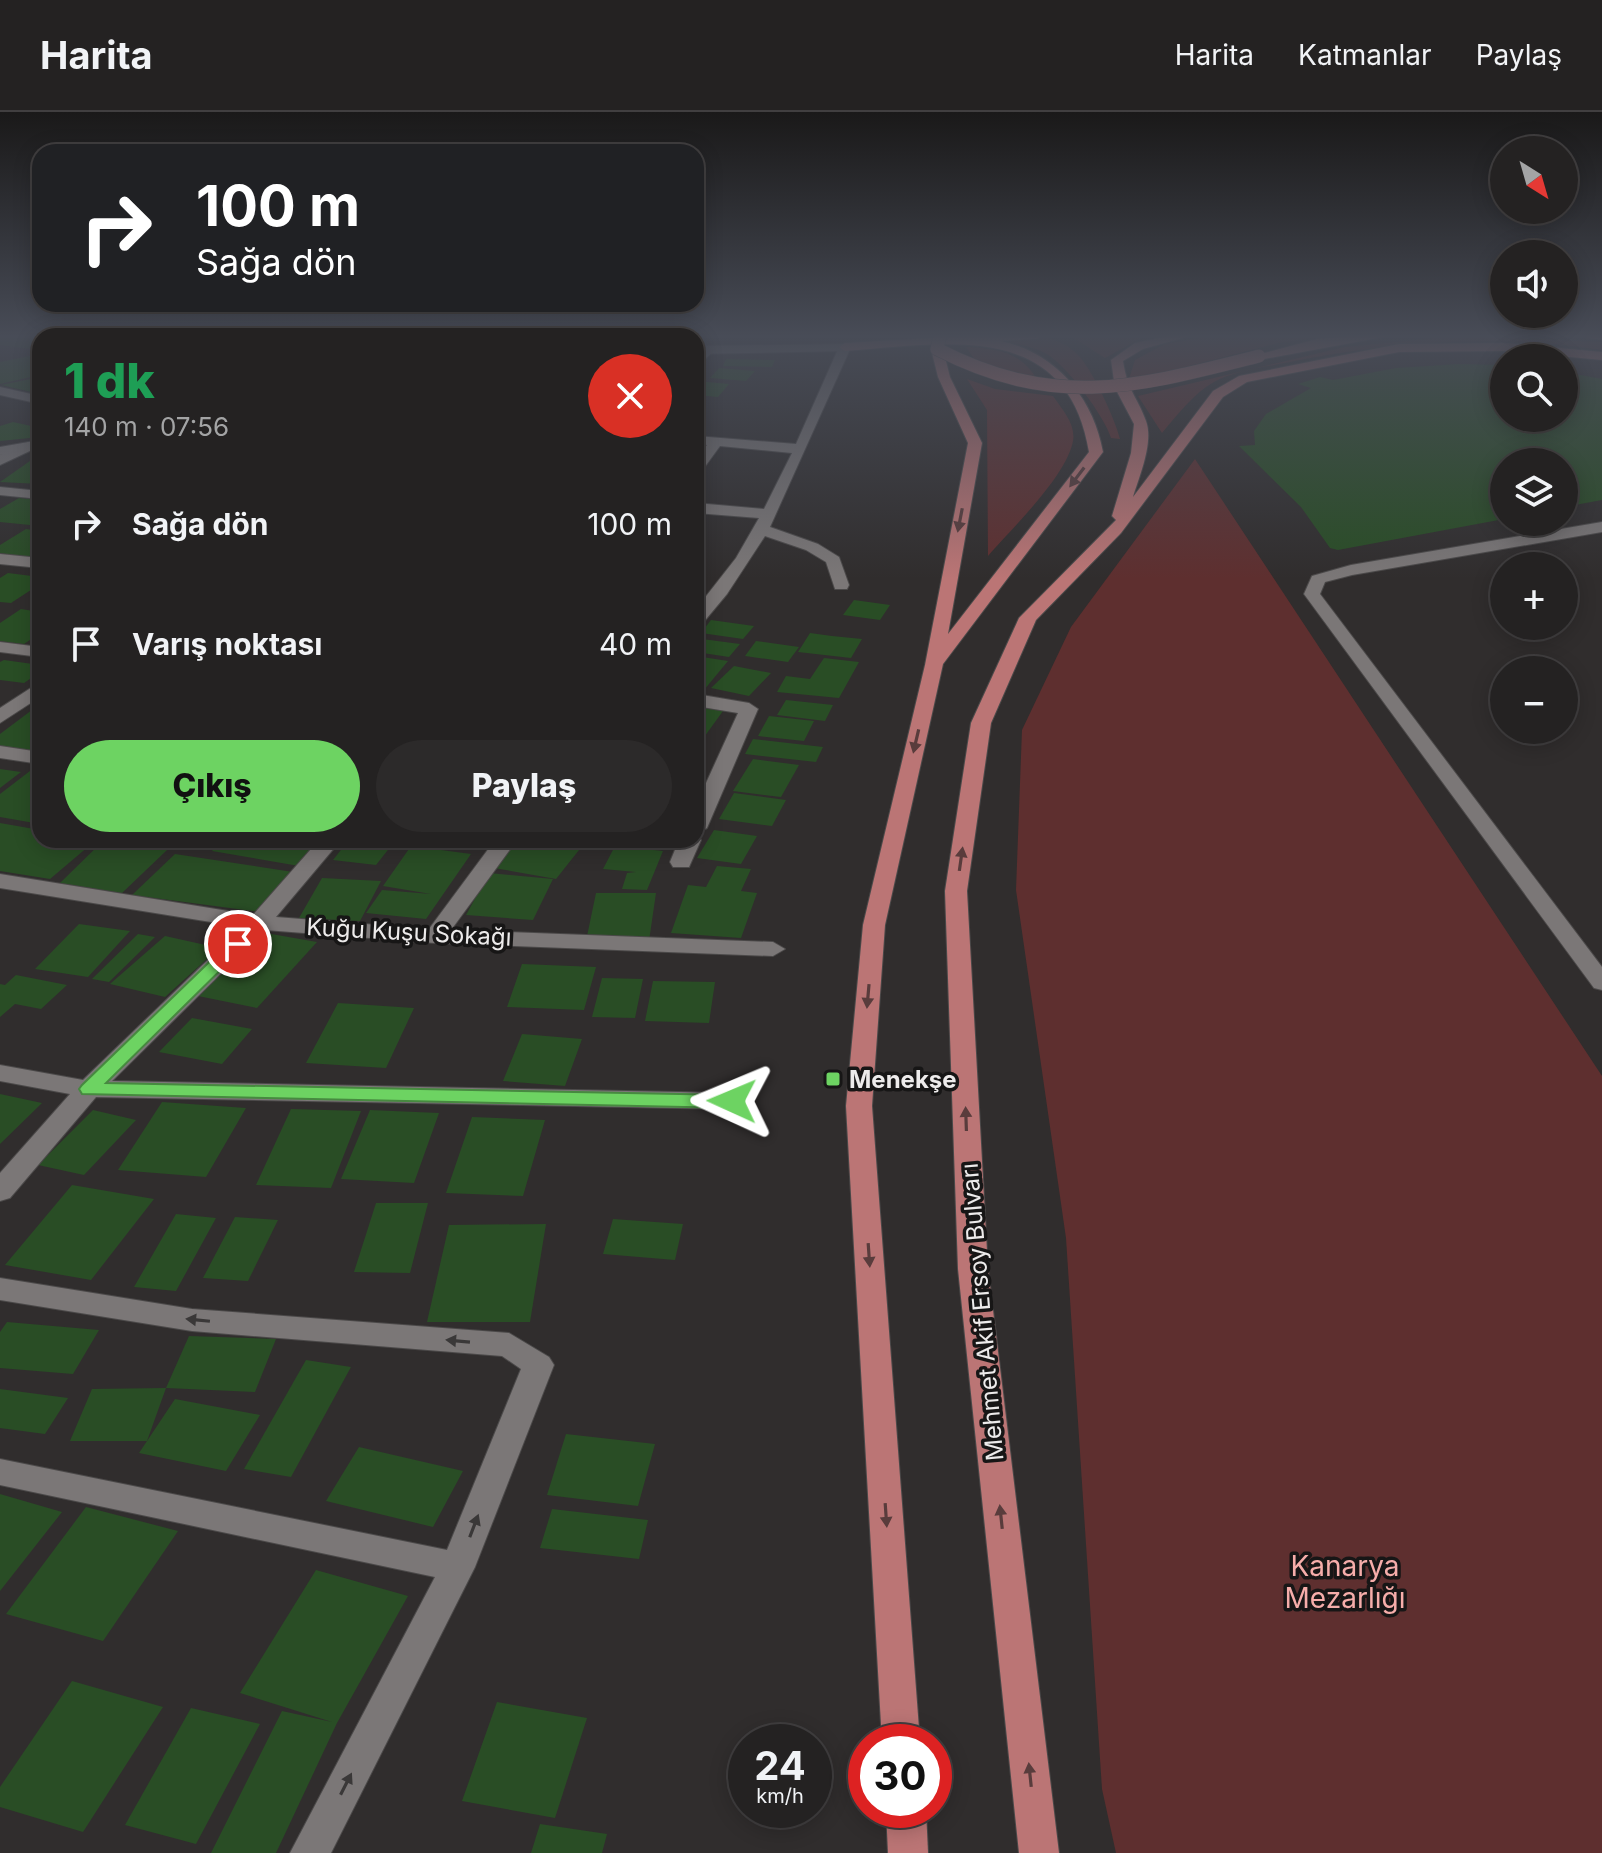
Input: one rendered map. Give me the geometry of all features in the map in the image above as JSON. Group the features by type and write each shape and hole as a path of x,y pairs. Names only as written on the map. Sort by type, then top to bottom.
{"main road":[{"path":"900,1724 859,1106 874,925 934,665 975,443 962,416"},
{"path":"934,665 1096,452 1088,416"},
{"path":"1116,530 1138,453 1141,424 1137,416"},
{"name":"Mehmet Akif Ersoy Bulvarı","path":"1039,1853 973,1269 956,891 981,723 1028,618 1116,530 1201,416"},
{"path":"907,1828 908,1853"}],"street":[{"path":"704,612 766,522 814,416"},
{"path":"704,441 799,449"},
{"path":"704,458 716,442"},
{"path":"0,451 32,446"},
{"path":"0,461 32,446"},
{"path":"0,491 32,494"},
{"path":"704,510 766,522 812,547 833,560 841,585"},
{"path":"1578,531 1602,527"},
{"path":"1578,535 1602,535"},
{"path":"1550,536 1351,570 1318,579 1312,594 1602,983"},
{"path":"0,559 32,562"},
{"path":"0,647 32,651"},
{"path":"0,717 32,694"},
{"path":"704,701 749,709 704,810"},
{"path":"0,752 32,757"},
{"path":"0,1191 89,1089 259,923 323,848"},
{"path":"435,936 500,848"},
{"path":"681,862 687,848"},
{"name":"Kuğu Kuşu Sokağı","path":"0,881 259,923 435,936 773,949"},
{"path":"0,1073 89,1089 732,1101"},
{"path":"0,1289 192,1320 509,1345 538,1365 458,1567 310,1853"},
{"path":"0,1472 458,1567"}],"green space":[{"path":"987,416 1067,416 1073,441 1060,470 1024,517 988,556"},
{"path":"1100,416 1112,416 1120,439 1111,438"},
{"path":"1151,416 1176,416 1162,433"},
{"name":"Kanarya Mezarlığı","path":"1195,459 1602,1076 1602,1853 1116,1853 1102,1789 1066,1238 1016,890 1022,730 1071,627"}],"building":[{"path":"1264,416 1490,416 1490,432 1578,432 1578,416 1602,416 1602,500 1578,504 1578,448 1490,448 1490,522 1338,550 1330,548 1301,507 1239,446 1255,445 1254,431"},
{"path":"13,422 32,426 32,438 0,441 0,426"},
{"path":"30,461 32,461 32,484 0,482"},
{"path":"19,498 32,499 32,524 0,522 0,509"},
{"path":"26,529 32,530 32,555 28,557 0,553 0,545"},
{"path":"8,573 32,576 32,589 11,603 0,602 0,578"},
{"path":"854,600 890,605 880,620 843,615"},
{"path":"21,609 32,611 32,638 24,644 0,641 0,623"},
{"path":"711,620 754,626 743,639 704,633"},
{"path":"810,633 862,639 851,658 798,652"},
{"path":"704,639 740,644 729,657 704,653"},
{"path":"756,641 799,647 788,662 745,656"},
{"path":"704,657 728,661 704,690"},
{"path":"824,658 859,662 839,698 777,692 786,676 810,679"},
{"path":"0,662 32,664 32,678 24,683 0,680"},
{"path":"734,666 771,673 749,696 711,688"},
{"path":"786,700 833,705 825,721 777,715"},
{"path":"704,708 723,711 704,737"},
{"path":"32,710 32,754 0,749 0,734"},
{"path":"769,716 814,721 804,741 758,736"},
{"path":"753,739 823,747 816,762 745,754"},
{"path":"753,759 799,765 781,797 733,791"},
{"path":"0,769 21,772 0,788"},
{"path":"32,771 32,823 0,817 0,794"},
{"path":"734,793 786,800 772,826 719,819"},
{"path":"0,823 32,829 32,848 87,848 50,879 0,871"},
{"path":"714,830 757,836 741,864 697,858"},
{"path":"96,848 167,850 122,893 60,883"},
{"path":"215,848 315,848 299,866 212,851"},
{"path":"342,848 389,848 376,865 333,860"},
{"path":"410,848 471,854 426,919 366,913 382,890 431,894 383,886"},
{"path":"512,848 581,848 556,879 494,868"},
{"path":"614,848 663,851 647,890 622,889 627,873 636,872 603,869"},
{"path":"175,854 293,872 260,912 132,895"},
{"path":"717,866 751,869 741,891 757,893 741,938 671,933 688,885 706,887"},
{"path":"489,873 553,879 533,920 466,915"},
{"path":"322,878 381,881 360,921 299,918"},
{"path":"596,893 656,893 649,941 586,941"},
{"path":"79,924 130,931 88,977 35,969"},
{"path":"260,932 317,942 257,1008 198,996"},
{"path":"138,934 155,937 109,982 92,979"},
{"path":"165,936 219,948 165,997 110,984"},
{"path":"522,964 596,967 584,1010 507,1007"},
{"path":"16,975 67,985 41,1009 15,1004 0,1017 0,984 5,985"},
{"path":"602,978 643,979 635,1018 592,1017"},
{"path":"653,981 715,982 709,1023 645,1021"},
{"path":"338,1003 414,1008 386,1068 306,1063"},
{"path":"192,1018 252,1029 222,1064 159,1052"},
{"path":"522,1034 582,1039 565,1086 503,1081"},
{"path":"0,1094 42,1103 0,1144"},
{"path":"162,1102 246,1108 206,1177 118,1170"},
{"path":"291,1109 361,1111 331,1188 256,1185"},
{"path":"93,1110 136,1120 84,1175 38,1165"},
{"path":"370,1110 439,1113 414,1183 341,1179"},
{"path":"472,1117 545,1120 523,1196 446,1193"},
{"path":"72,1185 154,1199 91,1280 5,1265"},
{"path":"376,1203 428,1203 410,1273 354,1272"},
{"path":"176,1214 216,1218 176,1291 134,1287"},
{"path":"235,1217 278,1220 248,1281 203,1278"},
{"path":"613,1219 683,1224 675,1260 603,1254"},
{"path":"546,1224 530,1322 427,1322 449,1225"},
{"path":"7,1322 99,1330 73,1374 0,1368 0,1332"},
{"path":"189,1336 276,1339 255,1392 166,1388"},
{"path":"306,1360 351,1367 291,1477 244,1469"},
{"path":"166,1388 147,1441 70,1441 92,1389"},
{"path":"0,1389 68,1398 45,1434 0,1428"},
{"path":"175,1399 260,1415 226,1471 139,1453"},
{"path":"566,1434 655,1444 638,1506 547,1495"},
{"path":"359,1447 463,1471 433,1527 326,1501"},
{"path":"0,1494 62,1512 0,1591"},
{"path":"86,1507 178,1531 103,1641 6,1614"},
{"path":"552,1509 648,1520 639,1559 540,1548"},
{"path":"316,1570 408,1596 337,1723 276,1853 211,1853 282,1711 332,1722 240,1693"},
{"path":"72,1681 163,1707 83,1832 0,1807 0,1787"},
{"path":"497,1702 587,1718 555,1818 462,1801"},
{"path":"191,1708 260,1724 196,1844 125,1825"},
{"path":"540,1824 607,1834 602,1853 531,1853"}],"place":[{"name":"Menekşe","path":"833,1079"}],"route":[{"path":"238,944 89,1089 732,1101"}]}
